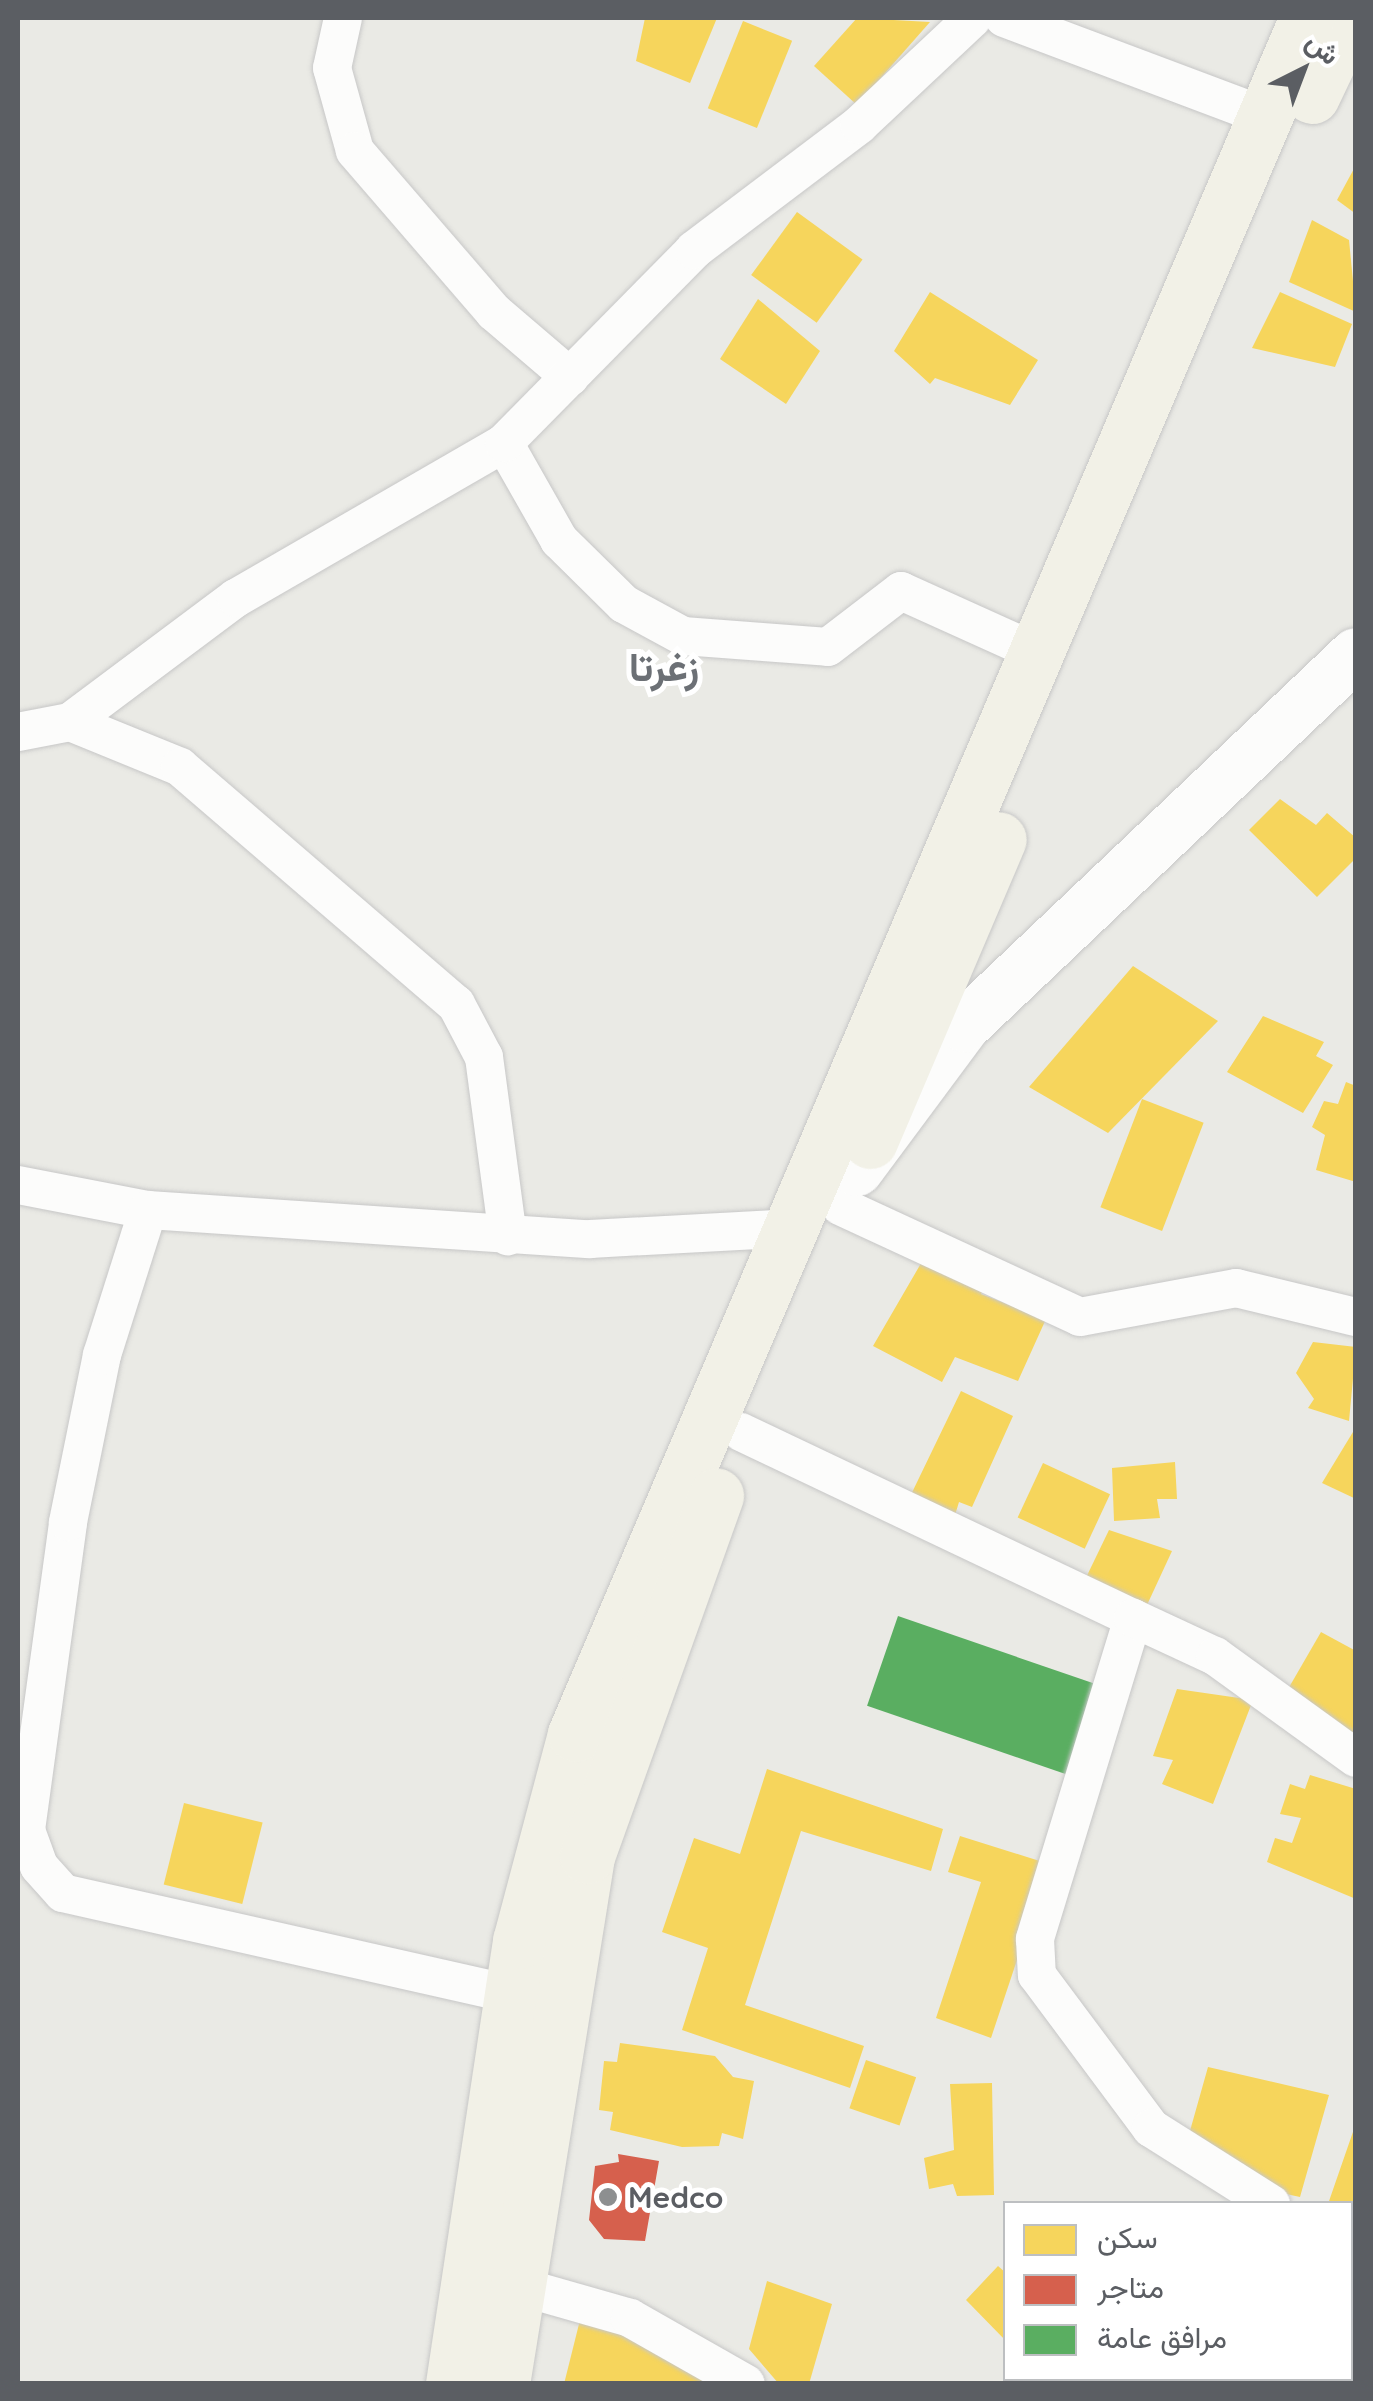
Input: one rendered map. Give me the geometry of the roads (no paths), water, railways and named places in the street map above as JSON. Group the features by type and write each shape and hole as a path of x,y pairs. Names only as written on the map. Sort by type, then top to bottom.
{"main road":[{"path":"453,2384 493,2278 592,1838 741,1432 918,986 1038,653 1262,115 1307,18"},
{"path":"502,2384 493,2278 510,1994 575,1734 831,1201 918,986 1258,213 1349,18"},
{"path":"831,1201 964,1026 1356,654"}],"street":[{"path":"343,18 332,68 354,151 494,312 570,377"},
{"path":"70,722 236,598 504,443 694,250 859,124 973,18"},
{"path":"1004,18 1262,115"},
{"path":"504,443 559,540 624,604 683,636 828,647 901,591 1038,653"},
{"path":"18,732 70,722 120,735 180,767 456,1004 484,1057 508,1236"},
{"path":"18,1185 148,1210 508,1236 671,1239 831,1201 1080,1317 1236,1288 1356,1318"},
{"path":"148,1210 102,1355 68,1522 26,1830 40,1866 63,1893 510,1994"},
{"path":"741,1432 1214,1656 1356,1758"},
{"path":"1134,1618 1035,1939 1037,1975 1151,2128 1206,2187 1259,2201"},
{"path":"493,2278 630,2318 746,2384"}],"place":[{"name":"Medco","path":"608,2197"}],"district":[{"name":"زغرتا","path":"664,666"}]}
